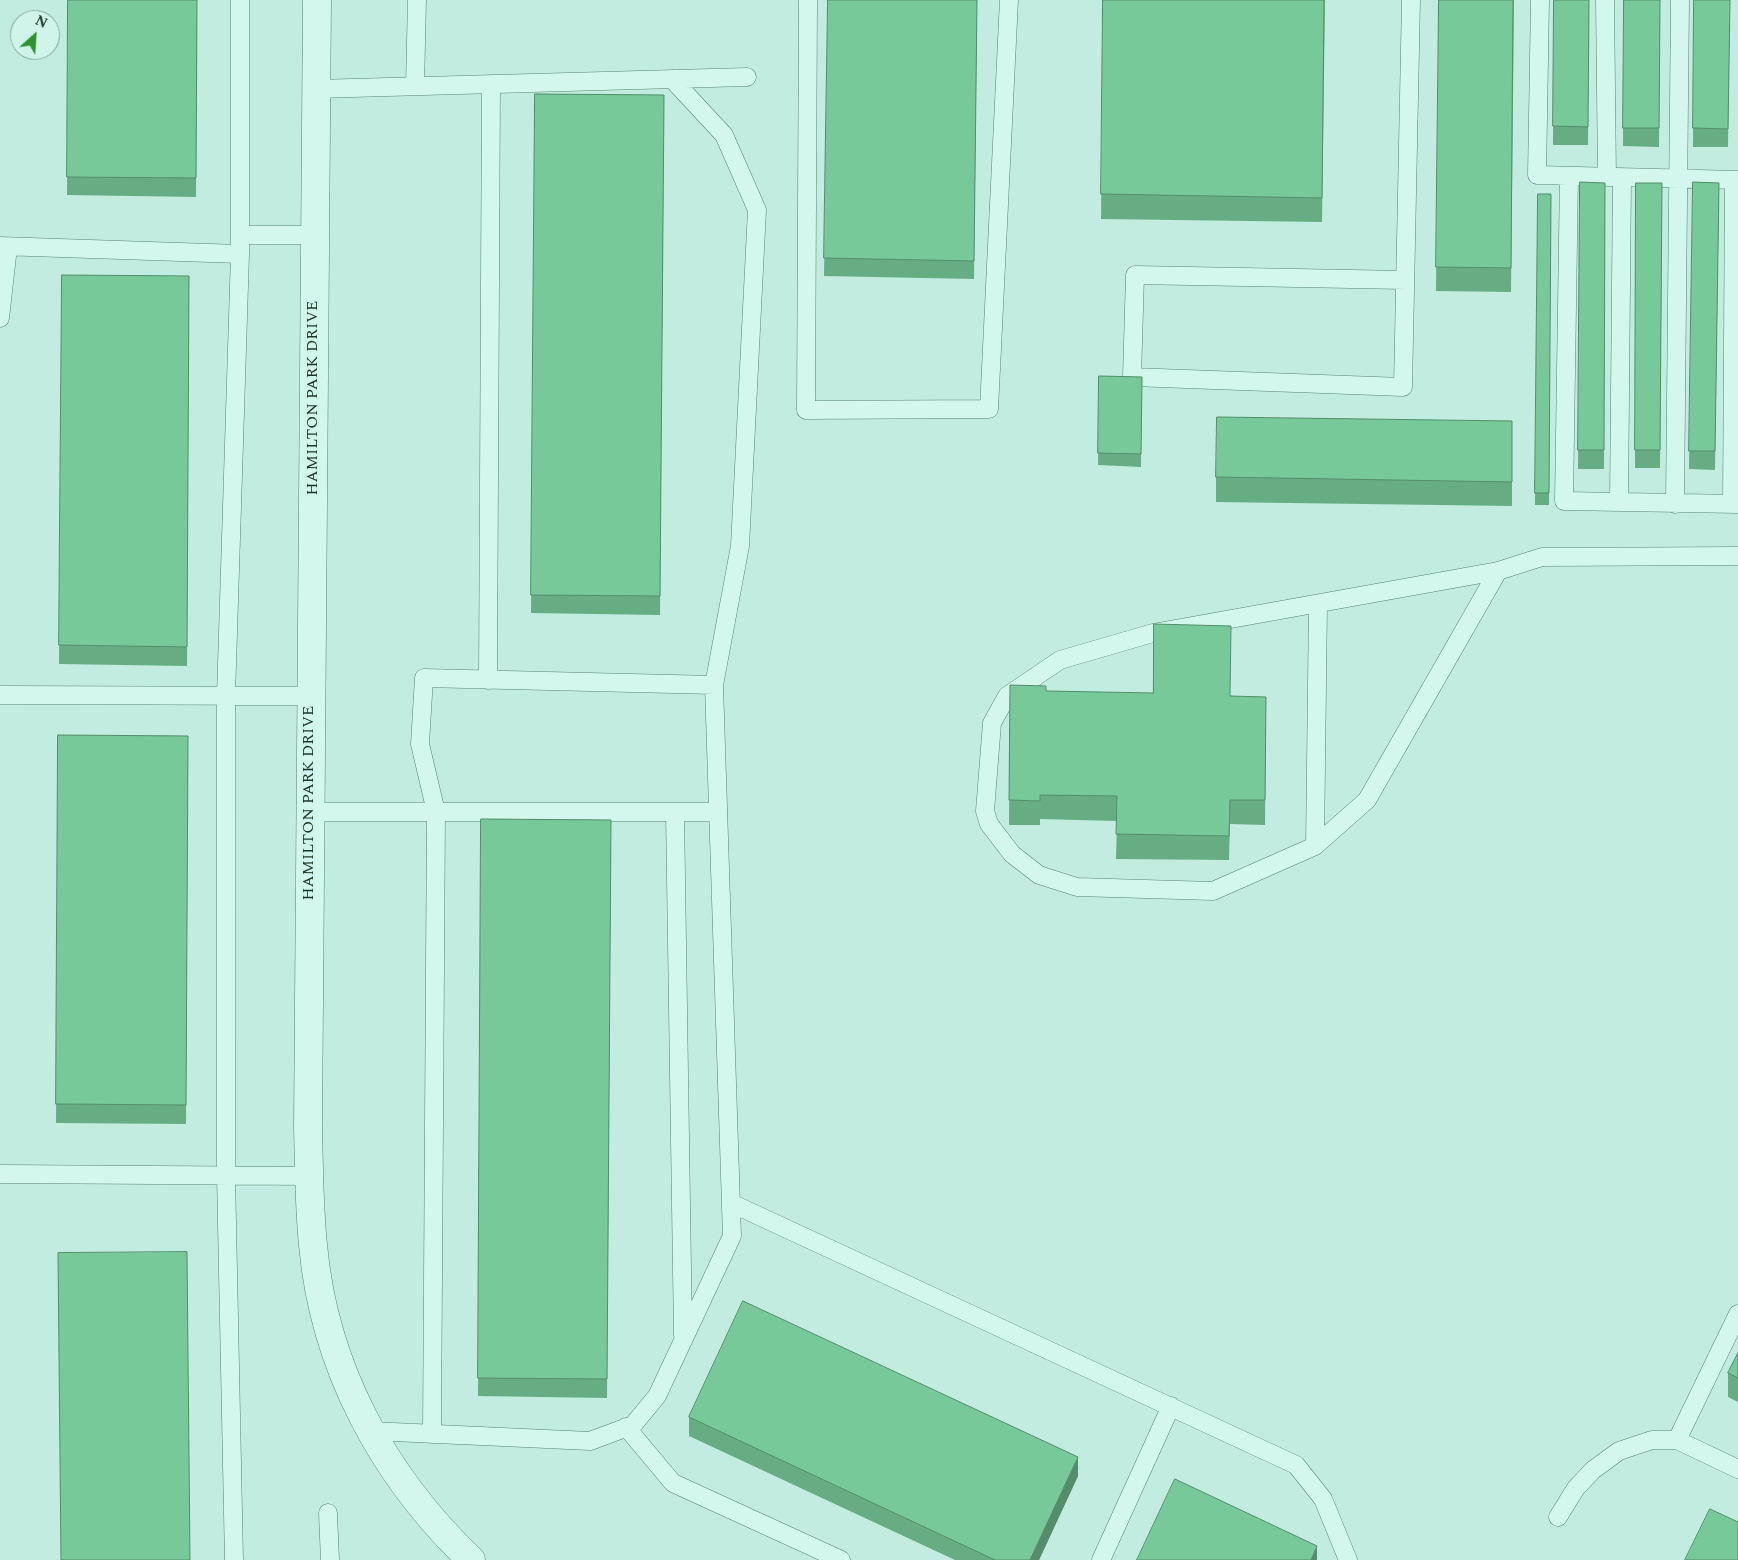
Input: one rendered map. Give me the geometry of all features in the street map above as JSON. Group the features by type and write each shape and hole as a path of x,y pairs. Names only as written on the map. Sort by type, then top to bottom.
{"street":[{"name":"HAMILTON PARK DRIVE","path":"317,0 308,1127 313,1245 319,1286 334,1350 352,1396 384,1454 410,1493 446,1536 471,1560"}],"lane":[{"path":"234,1560 226,1175 226,696 240,254 240,0"},
{"path":"415,86 417,0"},
{"path":"808,0 806,410 989,408 1009,0"},
{"path":"1405,280 1135,275 1132,377 1403,387 1411,0"},
{"path":"1540,0 1537,175 1736,180 1735,504 1564,502 1569,176"},
{"path":"1606,0 1614,177 1619,502"},
{"path":"1676,504 1680,0"},
{"path":"316,89 747,77"},
{"path":"371,1431 590,1441 633,1425 657,1396 732,1236 714,685 740,546 757,210 724,135 672,79"},
{"path":"488,680 491,84"},
{"path":"240,235 315,235"},
{"path":"0,318 4,246 240,254"},
{"path":"1498,572 1366,800 1316,846 1213,891 1077,887 1039,875 1012,854 989,824 985,811 992,723 1007,696 1060,660 1153,633 1498,572 1542,556 1738,556"},
{"path":"1316,846 1318,604"},
{"path":"432,1434 436,812 420,744 424,678 714,685"},
{"path":"0,695 311,696"},
{"path":"310,812 718,812"},
{"path":"675,812 683,1341"},
{"path":"0,1174 310,1176"},
{"path":"731,1203 1296,1464 1323,1499 1348,1560"},
{"path":"1677,1440 1738,1314"},
{"path":"1101,1560 1171,1406"},
{"path":"626,1427 673,1482 841,1560"},
{"path":"1558,1517 1576,1488 1593,1470 1619,1451 1652,1440 1677,1440 1738,1469"},
{"path":"328,1513 330,1560"}],"building":[{"path":"68,0 197,0 196,178 67,177"},
{"path":"828,0 977,0 974,261 824,258"},
{"path":"1103,0 1324,0 1322,198 1101,194"},
{"path":"1439,0 1513,0 1511,268 1436,267"},
{"path":"1554,0 1589,0 1588,127 1553,126"},
{"path":"1624,0 1660,0 1659,128 1623,128"},
{"path":"1694,0 1730,0 1728,129 1693,128"},
{"path":"535,94 664,95 660,596 531,595"},
{"path":"1580,182 1605,183 1604,450 1578,450"},
{"path":"1693,182 1719,183 1715,451 1689,451"},
{"path":"1636,183 1662,183 1660,450 1635,450"},
{"path":"1538,194 1551,194 1549,493 1535,493"},
{"path":"62,275 189,276 187,647 59,645"},
{"path":"1099,376 1142,377 1141,454 1098,453"},
{"path":"1217,417 1512,421 1512,482 1216,477"},
{"path":"1154,624 1231,626 1230,696 1266,697 1265,800 1230,800 1229,836 1116,834 1117,796 1040,795 1040,801 1009,800 1010,685 1046,686 1046,691 1153,693"},
{"path":"58,735 188,736 186,1105 56,1104"},
{"path":"481,819 611,820 607,1379 478,1378"},
{"path":"187,1252 190,1560 61,1560 58,1253"},
{"path":"743,1301 1078,1457 1030,1560 995,1560 689,1417"},
{"path":"1738,1353 1738,1378 1728,1373"},
{"path":"1175,1479 1317,1546 1311,1560 1137,1560"},
{"path":"1710,1509 1738,1522 1738,1560 1685,1560"}]}
